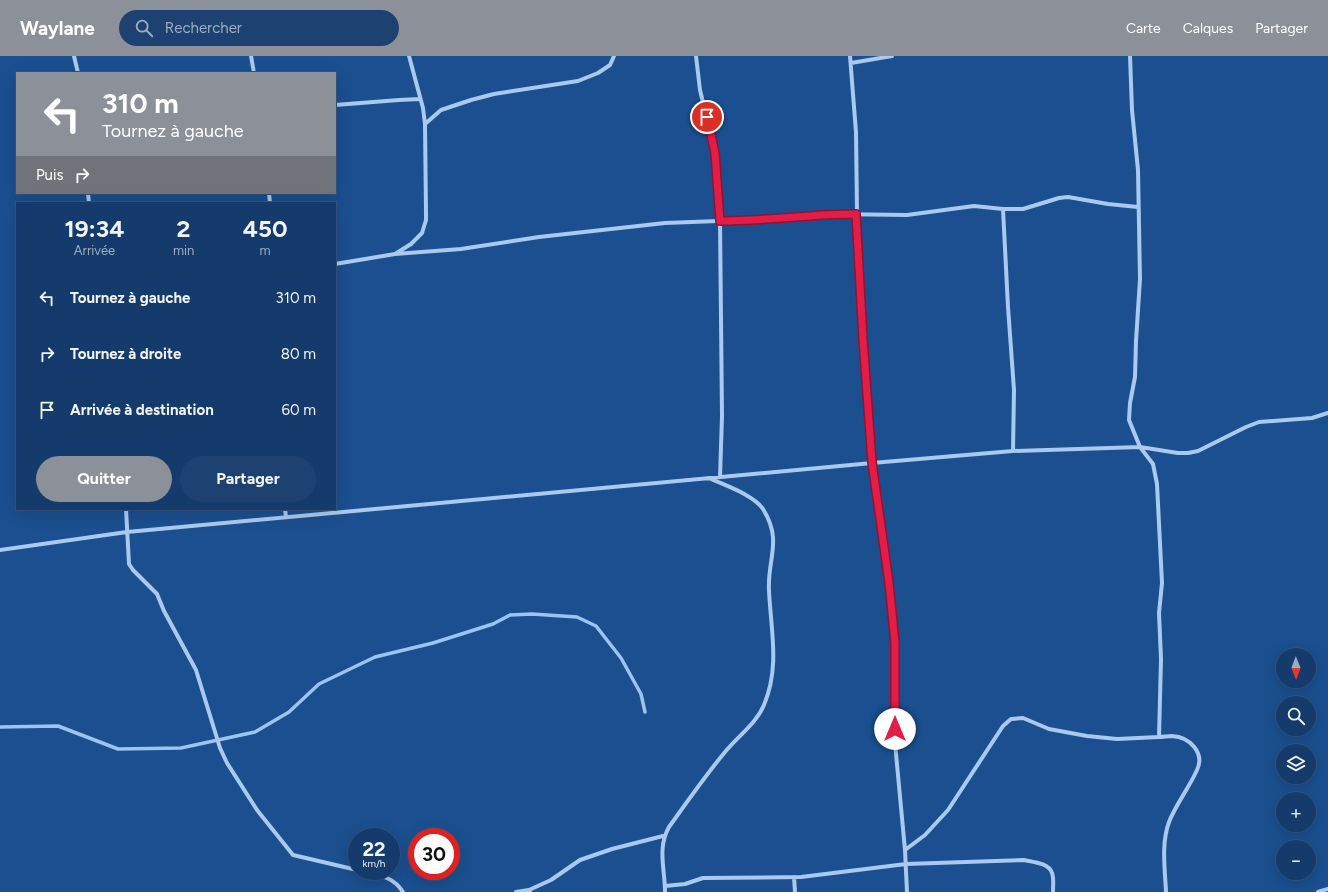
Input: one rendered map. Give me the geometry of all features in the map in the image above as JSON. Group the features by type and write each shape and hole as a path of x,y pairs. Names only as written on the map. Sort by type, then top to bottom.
{"street":[{"path":"74,56 78,72"},
{"path":"251,56 254,72"},
{"path":"395,254 417,238 422,232 426,213 426,124 409,56"},
{"path":"426,124 441,110 471,100 494,94 578,81 598,73 610,65 614,56"},
{"path":"696,56 700,90 715,153 720,221 722,416 720,477"},
{"path":"850,56 856,132 856,214 863,339 872,462 889,583 895,643 895,743 906,850 907,892"},
{"path":"851,63 892,56"},
{"path":"1130,56 1132,110 1138,170 1140,293 1135,377 1129,420 1140,447 1153,464 1156,471 1162,582 1159,613 1161,659 1159,737"},
{"path":"336,105 420,99"},
{"path":"336,264 395,254 461,248 546,236 665,223 768,219 824,214 907,215 974,206 1003,209 1023,209 1059,198 1068,197 1108,204 1138,207"},
{"path":"1003,209 1014,390 1013,451"},
{"path":"0,550 127,532 872,462 1013,451 1140,447 1178,453 1198,452 1246,427 1259,422 1312,418 1328,413"},
{"path":"665,892 662,847 663,836 725,752 758,716 769,689 773,666 774,645 769,590 774,549 774,534 771,524 762,507 753,499 708,477"},
{"path":"126,510 129,564 133,570 156,591 164,611 194,666 222,753 233,775 257,810 294,855 348,868"},
{"path":"285,510 286,517"},
{"path":"906,850 925,835 948,810 1003,726 1011,720 1023,718 1049,729 1087,736 1117,739 1172,736 1186,741 1193,746 1200,758 1200,764 1174,811 1167,829 1164,850 1166,892"},
{"path":"516,892 530,891 551,880 580,860 612,849 663,836"},
{"path":"665,886 685,884 703,878 794,877 906,864 1024,860 1048,867 1052,871 1053,892"},
{"path":"794,877 795,892"},
{"path":"392,880 403,892"},
{"path":"1318,892 1328,889"}],"waterway":[{"path":"0,727 58,726 118,749 181,748 255,732 289,712 319,684 375,657 433,643 493,624 510,615 532,614 577,617 596,626 621,658 641,694 645,712"}],"route":[{"path":"707,117 715,153 720,221 768,219 824,214 856,214 872,462 889,583 895,643 895,729"}]}
